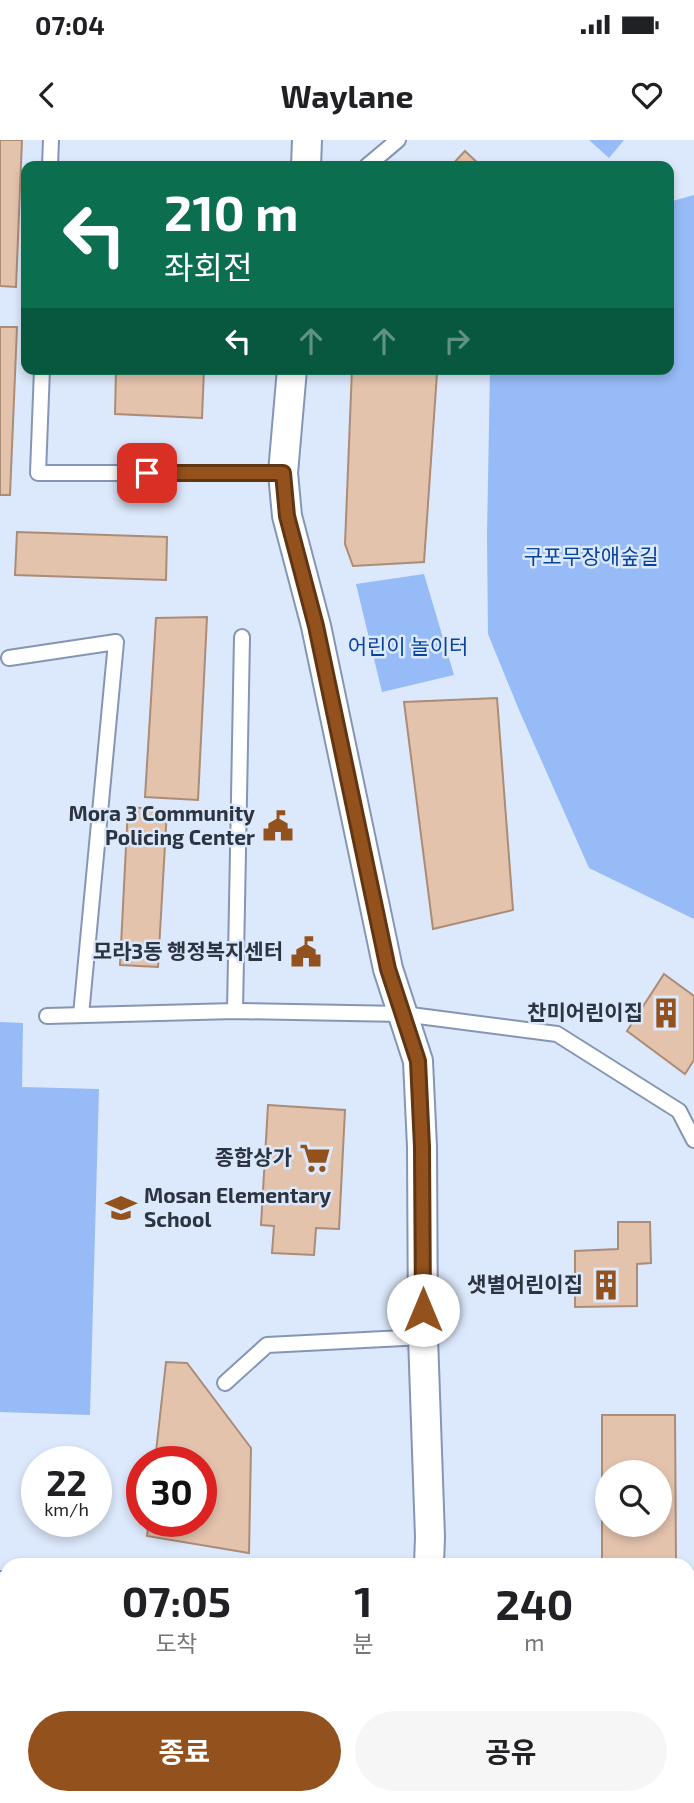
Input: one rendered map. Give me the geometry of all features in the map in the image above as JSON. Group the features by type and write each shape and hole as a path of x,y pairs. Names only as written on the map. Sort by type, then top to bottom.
{"street":[{"path":"306,161 307,140"},
{"path":"291,375 283,473 287,516 316,626 388,969 418,1061 429,1558"}],"lane":[{"path":"50,161 51,140"},
{"path":"373,161 398,140"},
{"path":"42,375 38,473 283,473"},
{"path":"234,1011 242,637"},
{"path":"9,658 116,642 81,1015"},
{"path":"47,1016 234,1011 402,1014 557,1034 679,1111 694,1140"},
{"path":"225,1383 267,1345 423,1338"}],"green space":[{"path":"589,140 624,140 609,158"},
{"name":"구포무장애숲길","path":"694,195 694,919 589,868 488,634 490,375 674,375 674,201"},
{"name":"어린이 놀이터","path":"424,574 454,675 382,692 356,584"},
{"path":"0,1022 23,1023 22,1087 99,1089 90,1415 0,1412"}],"building":[{"path":"0,140 22,140 16,287 0,286"},
{"path":"465,151 476,161 456,161"},
{"path":"0,327 17,327 10,495 0,495"},
{"path":"116,375 204,375 202,418 115,414"},
{"path":"352,375 437,375 424,562 353,566 345,544"},
{"path":"17,532 167,537 166,580 15,575"},
{"path":"207,617 198,800 145,797 156,618"},
{"path":"497,698 513,910 433,929 404,702"},
{"path":"128,807 167,810 158,967 120,965"},
{"name":"찬미어린이집","path":"664,974 694,996 694,1060 685,1074 627,1031"},
{"path":"268,1105 345,1110 339,1229 316,1228 314,1255 272,1253 274,1226 261,1225"},
{"name":"샛별어린이집","path":"618,1222 650,1222 651,1263 637,1264 637,1306 575,1307 575,1251 618,1249"},
{"path":"166,1362 187,1363 251,1448 249,1553 153,1537 217,1537 217,1446 157,1446"},
{"path":"602,1415 675,1415 676,1558 602,1558 602,1537 672,1537 672,1460 602,1460"}],"place":[{"name":"Mora 3 Community Policing Center","path":"278,826"},
{"name":"모라3동 행정복지센터","path":"306,952"},
{"name":"찬미어린이집","path":"666,1013"},
{"name":"종합상가","path":"315,1158"},
{"name":"Mosan Elementary School","path":"121,1208"},
{"name":"샛별어린이집","path":"606,1285"}],"route":[{"path":"147,473 283,473 287,516 316,626 388,969 418,1061 422,1147 423,1310"}]}
